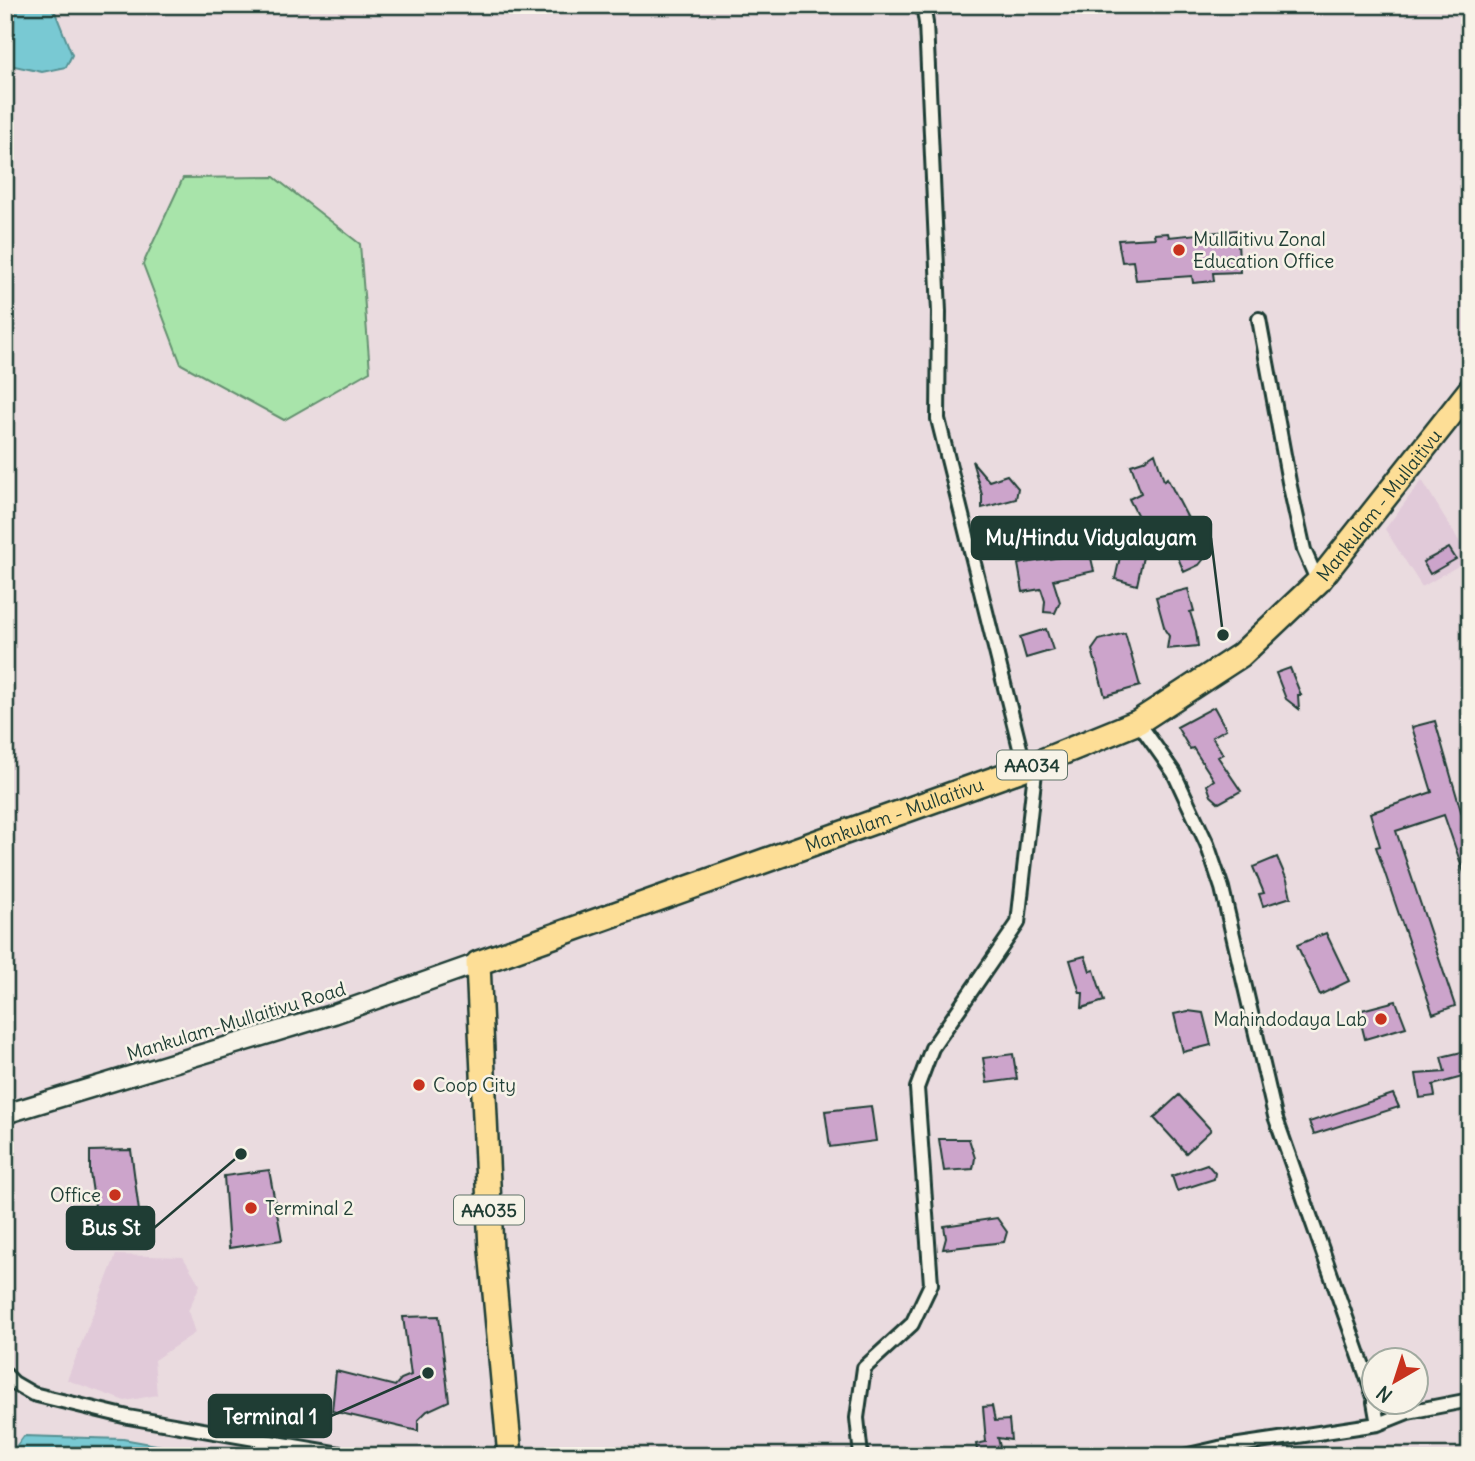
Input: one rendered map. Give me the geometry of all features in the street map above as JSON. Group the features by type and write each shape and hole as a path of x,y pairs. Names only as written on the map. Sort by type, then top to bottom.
{"highway":[{"name":"Mankulam - Mullaitivu","path":"478,963 1031,766 1138,722 1241,655 1318,582 1470,390"},
{"name":"AA035","path":"478,963 491,1250 510,1456"}],"street":[{"path":"861,1456 857,1418 864,1368 912,1324 932,1284 917,1088 932,1048 1018,923 1031,766 938,419 939,312 923,5"},
{"path":"1259,319 1302,539 1318,582"},
{"path":"1138,722 1174,772 1211,855 1222,888 1275,1116 1360,1359"},
{"name":"Mankulam-Mullaitivu Road","path":"5,1114 334,1014 478,963"},
{"path":"5,1374 33,1394 100,1410 352,1456"},
{"path":"1184,1456 1378,1424 1408,1412 1470,1399"},
{"path":"1377,1416 1378,1424"}],"shaded area":[{"path":"1422,480 1470,559 1422,587 1385,529"},
{"path":"116,1255 183,1257 200,1285 188,1311 195,1333 154,1360 157,1395 125,1401 67,1380"}],"green space":[{"path":"274,177 360,244 370,371 284,420 181,364 143,264 183,178"}],"water":[{"path":"5,5 47,5 55,12 72,55 66,67 42,72 5,64"},
{"path":"24,1436 123,1439 217,1456 9,1456"}],"building":[{"name":"Mullaitivu Zonal Education Office","path":"1237,230 1240,272 1213,273 1214,281 1193,283 1192,276 1136,280 1133,261 1122,262 1118,240 1155,238 1154,234 1168,233 1169,237"},
{"path":"1155,453 1164,481 1167,478 1207,555 1199,565 1184,572 1163,522 1144,528 1129,499 1141,493 1131,465"},
{"path":"972,461 989,481 1007,475 1018,488 1016,499 982,508 982,495"},
{"path":"1122,548 1144,552 1137,585 1115,579"},
{"path":"1449,548 1456,559 1430,574 1423,562"},
{"path":"1089,549 1094,571 1053,580 1060,602 1055,613 1044,612 1045,601 1041,589 1023,592 1018,564 1067,556 1066,554"},
{"path":"1188,589 1194,611 1190,612 1198,646 1167,649 1169,636 1156,597"},
{"path":"1046,629 1053,650 1026,658 1020,637"},
{"path":"1125,633 1140,686 1105,696 1092,650 1099,640"},
{"path":"1290,668 1301,695 1298,695 1299,709 1286,699 1276,673"},
{"path":"1214,707 1226,729 1212,737 1223,754 1218,757 1241,791 1219,803 1211,796 1207,785 1214,780 1177,727"},
{"path":"1435,721 1463,818 1470,816 1470,884 1444,815 1396,831 1455,1006 1433,1014 1376,847 1380,846 1370,813 1432,792 1412,727"},
{"path":"1277,857 1291,897 1263,906 1259,894 1264,893 1253,867"},
{"path":"1326,933 1349,981 1320,995 1297,945"},
{"path":"1085,956 1090,971 1094,970 1104,1001 1082,1008 1083,993 1080,993 1070,960"},
{"name":"Mahindodaya Lab","path":"1396,1001 1406,1027 1365,1039 1358,1011"},
{"path":"1188,1011 1203,1013 1211,1045 1183,1052 1174,1014"},
{"path":"1470,1050 1470,1075 1433,1085 1435,1096 1420,1098 1416,1074 1445,1072 1441,1057"},
{"path":"1013,1054 1017,1079 987,1083 983,1058"},
{"path":"1393,1094 1399,1107 1314,1134 1309,1122"},
{"path":"1179,1095 1211,1130 1186,1153 1154,1118"},
{"path":"871,1106 876,1141 830,1147 825,1111"},
{"path":"939,1139 969,1139 975,1158 973,1169 944,1171"},
{"name":"Office","path":"131,1150 139,1211 97,1220 90,1173 90,1151"},
{"path":"1207,1164 1215,1173 1214,1179 1177,1191 1172,1176"},
{"name":"Terminal 2","path":"269,1170 282,1240 229,1248 224,1176"},
{"path":"997,1218 1007,1232 1004,1242 943,1249 946,1238 944,1226"},
{"path":"439,1316 449,1401 427,1411 418,1420 418,1431 332,1411 336,1371 395,1386 401,1379 411,1375 403,1317"},
{"path":"992,1406 995,1421 1009,1420 1011,1440 998,1438 1002,1456 978,1456 976,1444 986,1442 983,1407"}],"place":[{"name":"Mullaitivu Zonal Education Office","path":"1179,250"},
{"name":"Mu/Hindu Vidyalayam","path":"1223,635"},
{"name":"Mahindodaya Lab","path":"1381,1019"},
{"name":"Coop City","path":"419,1085"},
{"name":"Bus St","path":"241,1154"},
{"name":"Office","path":"115,1195"},
{"name":"Terminal 2","path":"251,1208"},
{"name":"Terminal 1","path":"428,1373"}]}
